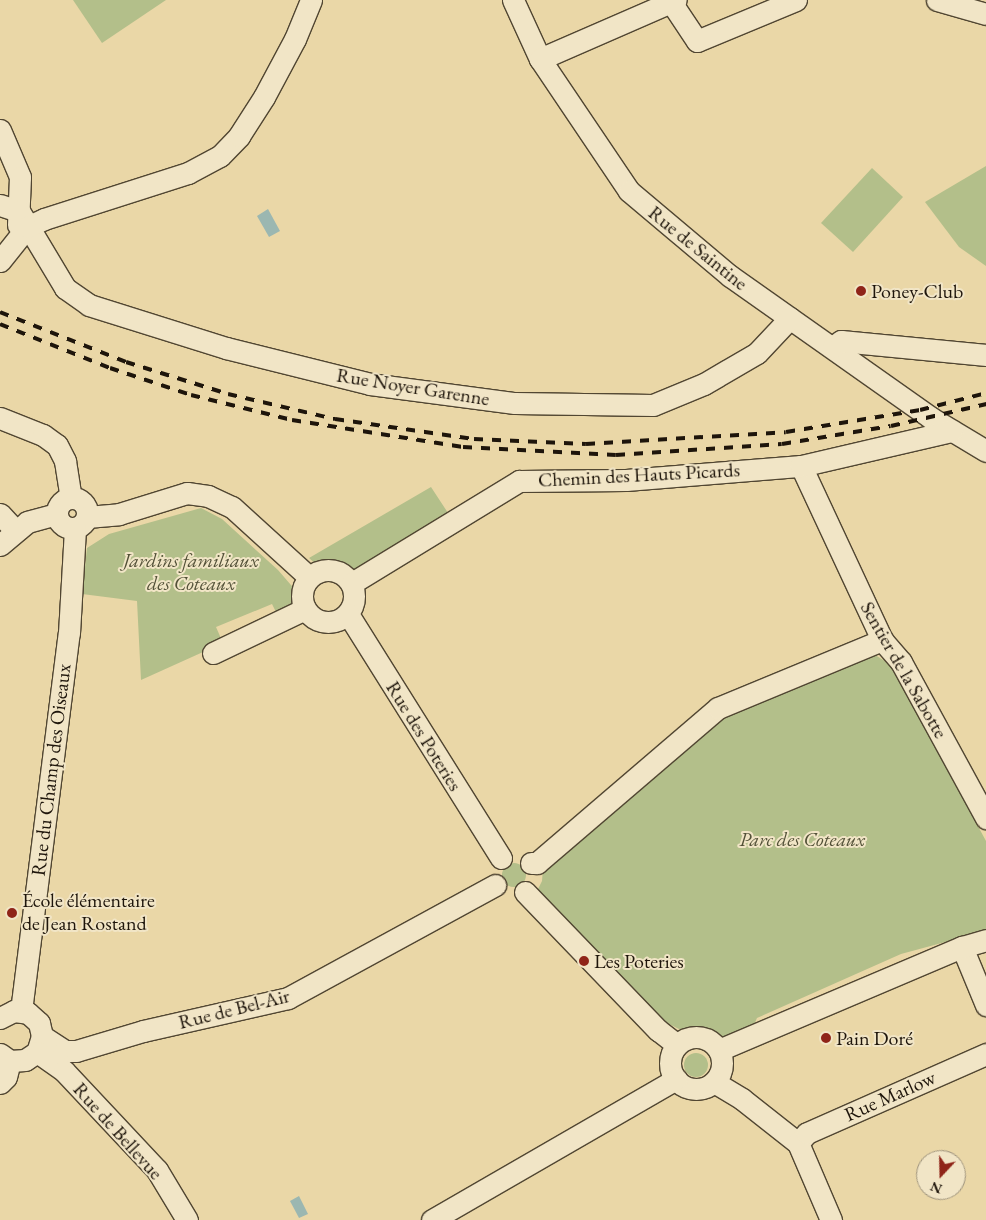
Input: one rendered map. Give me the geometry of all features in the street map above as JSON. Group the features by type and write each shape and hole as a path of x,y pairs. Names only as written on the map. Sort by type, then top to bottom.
{"street":[{"path":"16,220 44,219 188,173 220,156 239,136 264,97 295,39 311,0"},
{"name":"Rue de Saintine","path":"513,0 540,59 629,191 730,276 952,431 986,451"},
{"path":"540,59 673,1 697,42 796,0"},
{"path":"937,0 986,14"},
{"path":"0,130 20,177 16,220 0,261"},
{"name":"Rue Noyer Garenne","path":"16,220 65,288 89,305 226,348 370,384 515,403 628,406 667,402 757,353 790,318"},
{"path":"833,348 841,341 986,355"},
{"path":"0,418 43,435 57,445 65,461 71,498"},
{"name":"Chemin des Hauts Picards","path":"352,583 519,480 626,480 800,466 952,431"},
{"name":"Sentier de la Sabotte","path":"800,466 882,640 901,662 986,818"},
{"path":"71,498 59,505 57,514 61,524 81,523 119,514 187,493 208,496 232,507 309,577"},
{"path":"71,498 84,504 81,523"},
{"path":"0,514 16,531"},
{"path":"0,544 37,518 57,514"},
{"name":"Rue du Champ des Oiseaux","path":"21,1012 81,523"},
{"path":"323,569 331,569 352,583 355,599 348,614 333,622 325,622 305,609 302,592 309,577 323,569"},
{"path":"213,653 305,609"},
{"name":"Rue des Poteries","path":"348,614 501,858"},
{"path":"678,1045 658,1030 542,906 525,892 505,894 495,885 494,868 501,858 514,854 532,863 537,862 718,708 882,640"},
{"path":"525,892 535,875 532,863"},
{"name":"Rue de Bel-Air","path":"40,1044 65,1051 76,1051 143,1031 288,998 495,885"},
{"path":"719,1050 962,947 986,940"},
{"path":"962,947 986,1005"},
{"path":"0,1018 21,1012 38,1023 40,1044 25,1060 5,1057 6,1078 0,1083"},
{"path":"699,1037 714,1044 719,1050 722,1067 714,1082 707,1087 690,1089 676,1079 670,1066 678,1045 699,1037"},
{"name":"Rue de Bellevue","path":"40,1044 156,1170 187,1220"},
{"name":"Rue Marlow","path":"798,1143 807,1133 986,1054"},
{"path":"432,1220 676,1079"},
{"path":"714,1082 742,1099 798,1143 831,1220"}],"green space":[{"path":"73,0 166,0 102,43"},
{"path":"986,166 986,266 959,247 925,202"},
{"path":"872,168 903,197 853,252 821,223"},
{"name":"Jardins familiaux des Coteaux","path":"431,487 450,516 352,573 331,566 318,566 309,558"},
{"name":"Jardins familiaux des Coteaux","path":"201,508 222,519 278,570 297,592 295,605 278,616 272,604 216,627 223,643 141,680 137,601 82,594 87,548 109,534"},
{"name":"Parc des Coteaux","path":"870,652 890,664 986,841 986,931 901,954 757,1018 753,1027 723,1037 704,1029 679,1029 667,1023 536,893 542,881 543,868 723,714"},
{"path":"514,863 523,866 526,875 523,884 514,887 505,884 502,875 505,866"},
{"path":"696,1053 701,1054 707,1060 707,1070 701,1076 696,1077 691,1076 685,1070 684,1065 685,1060 691,1054"}],"water":[{"path":"268,209 280,231 269,237 257,216"},
{"path":"299,1196 308,1214 299,1218 290,1201"}],"railway":[{"path":"0,312 126,362 228,394 335,419 474,439 586,444 786,432 920,410 986,393"},
{"path":"0,324 110,368 191,395 292,420 463,447 616,455 782,444 891,426 986,404"}],"place":[{"name":"Poney-Club","path":"861,291"},
{"name":"École élémentaire de Jean Rostand","path":"12,913"},
{"name":"Les Poteries","path":"584,961"},
{"name":"Pain Doré","path":"826,1038"}]}
